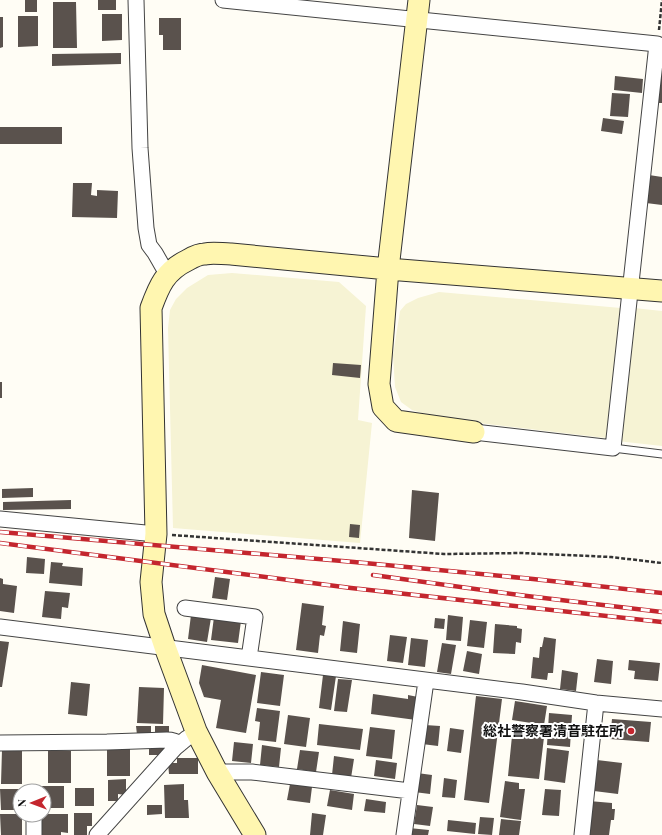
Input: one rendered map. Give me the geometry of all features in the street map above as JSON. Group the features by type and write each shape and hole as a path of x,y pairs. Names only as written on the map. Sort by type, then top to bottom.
{"street":[{"path":"136,0 140,148 146,228 150,245 167,274"},
{"path":"223,0 418,10 660,45 630,289 613,448 474,432 396,421 383,408 379,384 388,269 418,10"},
{"path":"255,835 217,772 196,731 154,614 151,582 156,534 151,308 156,293 167,274 180,263 206,253 662,291"},
{"path":"0,519 156,534"},
{"path":"185,608 255,617 249,658"},
{"path":"0,627 522,692 596,703 662,709"},
{"path":"404,835 426,681"},
{"path":"582,835 596,703"},
{"path":"97,835 175,748 196,731"},
{"path":"0,743 171,740 180,744"},
{"path":"217,772 252,772 410,791"},
{"path":"34,823 34,835"}],"lane":[{"path":"613,448 662,454"}],"path":[{"path":"660,45 662,0"},
{"path":"156,534 444,554 521,553 611,558 662,563"}],"shaded area":[{"path":"232,273 339,282 366,306 358,420 372,423 360,543 173,528 168,328 170,310 176,299 187,288 208,275"},
{"path":"439,292 621,308 606,438 437,418 412,410 401,402 395,387 393,355 400,311 406,304 418,298"},
{"path":"634,308 662,311 662,446 617,441"}],"building":[{"path":"25,0 37,0 37,12 25,12"},
{"path":"98,0 116,0 116,10 98,10"},
{"path":"53,2 76,2 77,48 53,48"},
{"path":"102,14 122,14 122,40 102,41"},
{"path":"18,16 38,16 38,46 18,47"},
{"path":"0,17 3,17 3,47 0,48"},
{"path":"159,18 181,18 181,50 163,50 163,35 159,35"},
{"path":"121,53 121,64 52,66 52,54"},
{"path":"662,61 662,103 657,103"},
{"path":"615,76 643,79 642,93 614,90"},
{"path":"612,93 630,94 628,117 610,116"},
{"path":"603,118 624,121 622,134 601,131"},
{"path":"0,127 62,127 62,144 0,144"},
{"path":"649,175 662,177 662,205 646,203"},
{"path":"73,183 92,183 91,195 97,196 97,190 118,191 117,218 72,217"},
{"path":"333,363 361,365 360,378 332,375"},
{"path":"0,382 2,382 2,398 0,398"},
{"path":"33,488 33,497 2,498 2,489"},
{"path":"412,490 439,493 435,541 409,538"},
{"path":"71,500 71,509 3,510 3,502"},
{"path":"350,524 360,525 359,538 349,537"},
{"path":"27,557 45,559 44,574 26,573"},
{"path":"51,562 63,563 62,566 83,568 82,586 49,583"},
{"path":"215,577 230,579 227,600 212,598"},
{"path":"0,578 3,579 3,584 17,586 14,613 0,611"},
{"path":"45,591 70,593 68,608 62,607 61,619 42,617"},
{"path":"302,603 324,606 322,625 326,626 324,636 320,635 318,653 296,650"},
{"path":"191,615 211,618 207,642 188,639"},
{"path":"448,615 463,617 461,641 446,640"},
{"path":"214,617 241,621 238,643 211,640"},
{"path":"435,618 445,619 444,629 434,628"},
{"path":"470,620 487,622 484,648 467,646"},
{"path":"343,621 360,624 357,653 340,651"},
{"path":"495,624 517,626 517,628 522,629 521,643 516,642 515,654 493,653"},
{"path":"390,635 407,637 403,663 387,661"},
{"path":"544,637 556,639 553,673 548,673 547,680 531,678 533,657 539,658 540,647 542,647"},
{"path":"411,638 428,640 425,667 408,665"},
{"path":"0,641 9,642 2,687 0,687"},
{"path":"442,643 456,645 451,674 437,672"},
{"path":"467,651 482,654 479,674 463,671"},
{"path":"597,659 613,661 611,684 594,682"},
{"path":"629,660 660,663 658,681 634,679 635,671 628,670"},
{"path":"202,665 256,675 246,733 216,728 221,700 204,697 199,683"},
{"path":"562,670 578,673 576,691 560,689"},
{"path":"261,672 284,675 280,706 257,703"},
{"path":"323,675 336,676 331,710 319,708"},
{"path":"338,679 352,680 347,712 334,711"},
{"path":"71,682 90,684 87,716 68,714"},
{"path":"139,687 164,688 163,724 137,723"},
{"path":"373,694 408,699 408,695 418,697 416,720 371,714"},
{"path":"476,696 502,699 489,803 464,800"},
{"path":"515,701 547,706 544,725 512,720"},
{"path":"257,708 280,711 276,742 258,740 260,722 255,721"},
{"path":"549,713 572,715 570,747 547,745"},
{"path":"288,715 310,718 306,747 284,744"},
{"name":"総社警察署清音駐在所","path":"612,719 651,722 649,742 610,739"},
{"path":"319,724 363,729 360,750 317,745"},
{"path":"425,725 440,726 438,746 422,744"},
{"path":"136,726 151,726 151,735 137,735"},
{"path":"155,726 169,726 169,734 155,735"},
{"path":"513,726 545,729 539,779 508,776"},
{"path":"370,727 395,730 392,759 366,756"},
{"path":"450,728 464,730 461,753 447,751"},
{"path":"234,742 253,744 251,763 232,761"},
{"path":"164,744 164,755 149,755 149,745"},
{"path":"262,745 281,748 279,767 260,765"},
{"path":"107,747 130,747 130,776 107,776"},
{"path":"547,748 569,751 565,783 544,780"},
{"path":"2,750 22,751 22,783 1,784"},
{"path":"48,750 71,751 71,783 48,783"},
{"path":"300,750 319,752 316,772 297,769"},
{"path":"334,756 354,759 351,778 332,775"},
{"path":"177,758 198,758 198,774 169,774 168,763 177,763"},
{"path":"376,760 397,763 395,779 374,776"},
{"path":"597,760 622,763 618,794 594,791"},
{"path":"417,773 432,775 430,794 414,792"},
{"path":"444,778 457,780 455,798 442,797"},
{"path":"126,779 126,795 118,794 118,801 108,801 108,780"},
{"path":"505,781 519,783 519,789 525,789 521,820 500,817"},
{"path":"184,784 184,800 188,800 189,818 165,818 164,785"},
{"path":"290,784 312,787 310,803 287,800"},
{"path":"52,786 64,786 64,808 52,808"},
{"path":"75,788 94,788 94,806 75,806"},
{"path":"0,789 12,789 12,810 1,810"},
{"path":"545,789 561,790 559,816 542,815"},
{"path":"330,790 354,794 352,810 327,806"},
{"path":"366,799 386,802 385,813 364,811"},
{"path":"589,801 612,803 612,809 615,809 614,820 611,820 609,835 586,835"},
{"path":"147,805 162,805 162,814 147,815"},
{"path":"417,805 433,807 430,826 414,824"},
{"path":"74,813 92,813 92,826 87,826 87,835 74,835"},
{"path":"312,813 326,815 323,835 310,835"},
{"path":"0,814 12,814 12,823 22,823 22,835 1,835"},
{"path":"52,814 68,814 68,833 61,832 61,835 42,835 42,823 52,823"},
{"path":"480,817 494,818 492,835 478,834"},
{"path":"501,819 521,821 519,835 499,835"},
{"path":"448,820 476,823 475,834 447,831"},
{"path":"409,828 429,830 428,835 409,835"}],"railway":[{"path":"0,532 354,562 662,593"},
{"path":"0,543 351,588 662,622"},
{"path":"373,575 527,596 662,612"}],"place":[{"name":"総社警察署清音駐在所","path":"631,731"}]}
